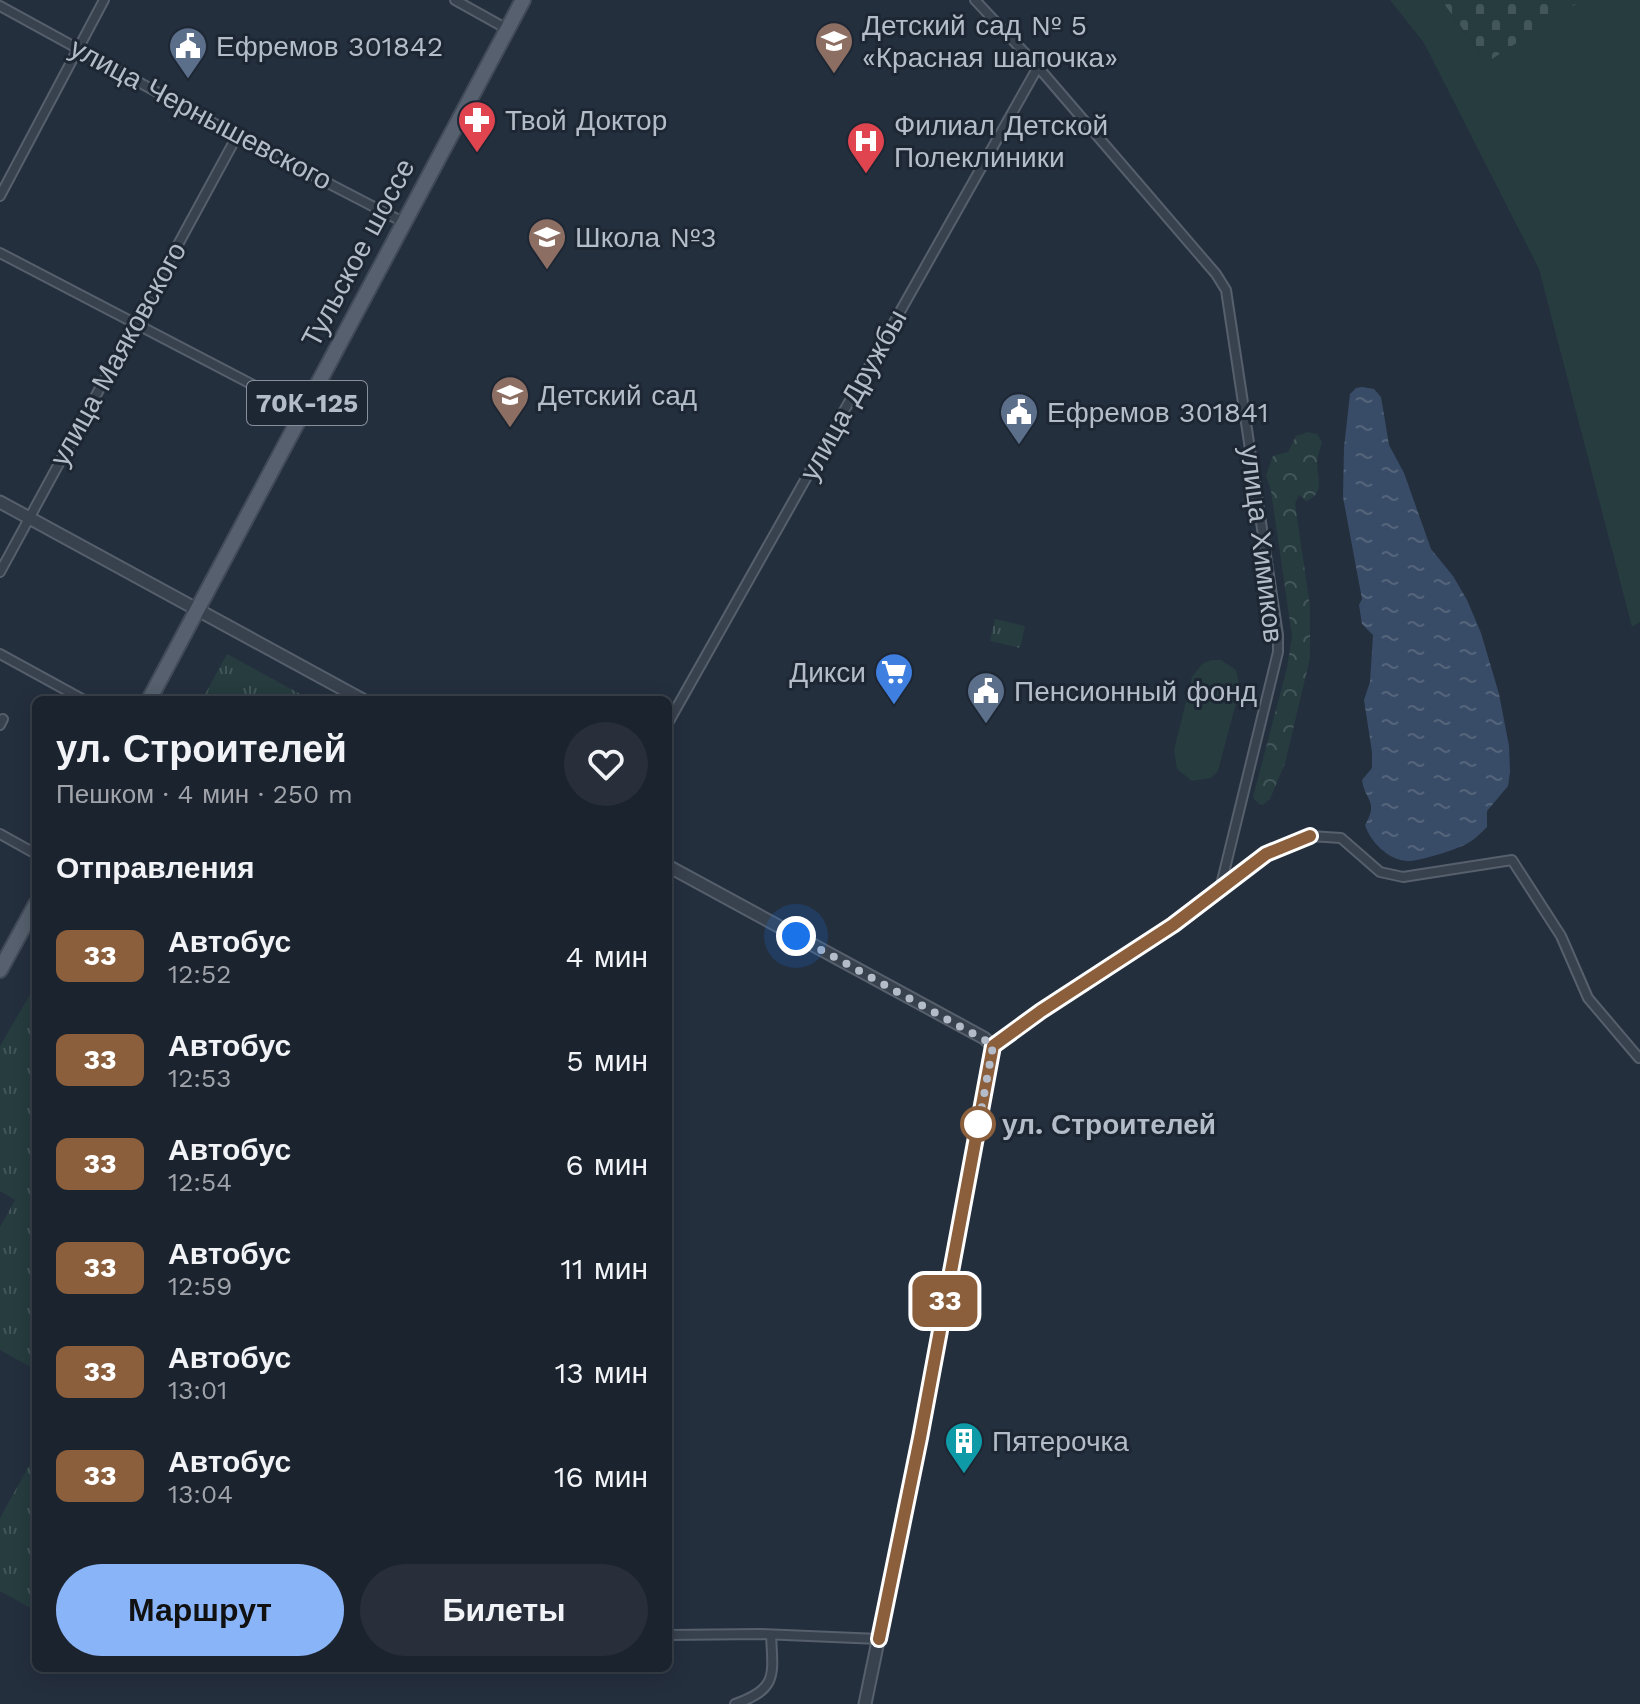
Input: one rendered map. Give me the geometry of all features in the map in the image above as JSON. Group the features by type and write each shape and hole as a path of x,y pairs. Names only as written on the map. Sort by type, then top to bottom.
{"main road":[{"name":"Тульское шоссе","path":"151,696 523,0"},
{"path":"0,970 32,911"}],"street":[{"path":"0,196 104,0"},
{"name":"улица Химиков","path":"975,0 1038,67 1216,274 1226,290 1278,635 1278,652 1220,889"},
{"path":"459,1 507,29"},
{"name":"улица Чернышевского","path":"0,6 237,136 403,222"},
{"name":"улица Дружбы","path":"672,716 1038,67"},
{"name":"улица Маяковского","path":"0,572 237,136"},
{"path":"0,253 303,411"},
{"path":"0,502 356,696"},
{"path":"0,654 77,696"},
{"path":"0,834 32,852"},
{"path":"865,1704 920,1438 993,1046 1173,925 1266,854 1310,836 1341,838 1380,872 1403,877 1512,860 1561,936 1588,998 1639,1058"},
{"path":"672,868 984,1038 993,1046"},
{"path":"672,1635 879,1639"},
{"path":"735,1704 758,1696 773,1676 771,1635"}],"green space":[{"path":"1390,0 1441,0 1483,56 1582,0 1640,0 1640,622 1632,627 1539,269 1424,43"},
{"path":"1441,0 1582,0 1492,59 1483,56"},
{"path":"1308,432 1317,434 1322,442 1317,462 1319,479 1316,494 1306,501 1299,495 1295,504 1310,606 1310,658 1285,763 1270,799 1263,805 1253,797 1287,668 1292,636 1266,475 1273,456 1288,452 1296,436"},
{"path":"995,619 1025,626 1020,648 990,641"},
{"path":"227,654 304,696 204,696"},
{"path":"1221,660 1236,670 1240,688 1218,771 1211,778 1192,781 1177,769 1174,750 1192,677 1203,663"},
{"path":"32,991 32,1368 0,1350 0,1227 15,1200 0,1191 0,1046"},
{"path":"32,1460 32,1609 0,1591 0,1518"}],"water":[{"path":"1362,387 1374,389 1381,397 1389,445 1404,473 1431,549 1453,576 1481,633 1499,694 1509,746 1508,786 1487,811 1487,827 1463,846 1412,861 1400,860 1387,853 1375,843 1365,825 1371,806 1362,780 1372,768 1372,752 1364,700 1370,682 1373,635 1362,624 1359,605 1362,599 1343,497 1350,394"}],"bus line":[{"name":"33","path":"879,1639 993,1046 1173,925 1266,854 1310,836"}],"place":[{"name":"Детский сад № 5 «Красная шапочка»","path":"834,75"},
{"name":"Ефремов 301842","path":"188,80"},
{"name":"Твой Доктор","path":"477,154"},
{"name":"Филиал Детской Полеклиники","path":"866,175"},
{"name":"Школа №3","path":"547,271"},
{"name":"Детский сад","path":"510,429"},
{"name":"Ефремов 301841","path":"1019,446"},
{"name":"Дикси","path":"894,706"},
{"name":"Пенсионный фонд","path":"986,725"},
{"name":"ул. Строителей","path":"978,1124"},
{"name":"Пятерочка","path":"964,1475"}],"route":[{"path":"796,936 984,1038 993,1046 978,1128 978,1124"}]}
